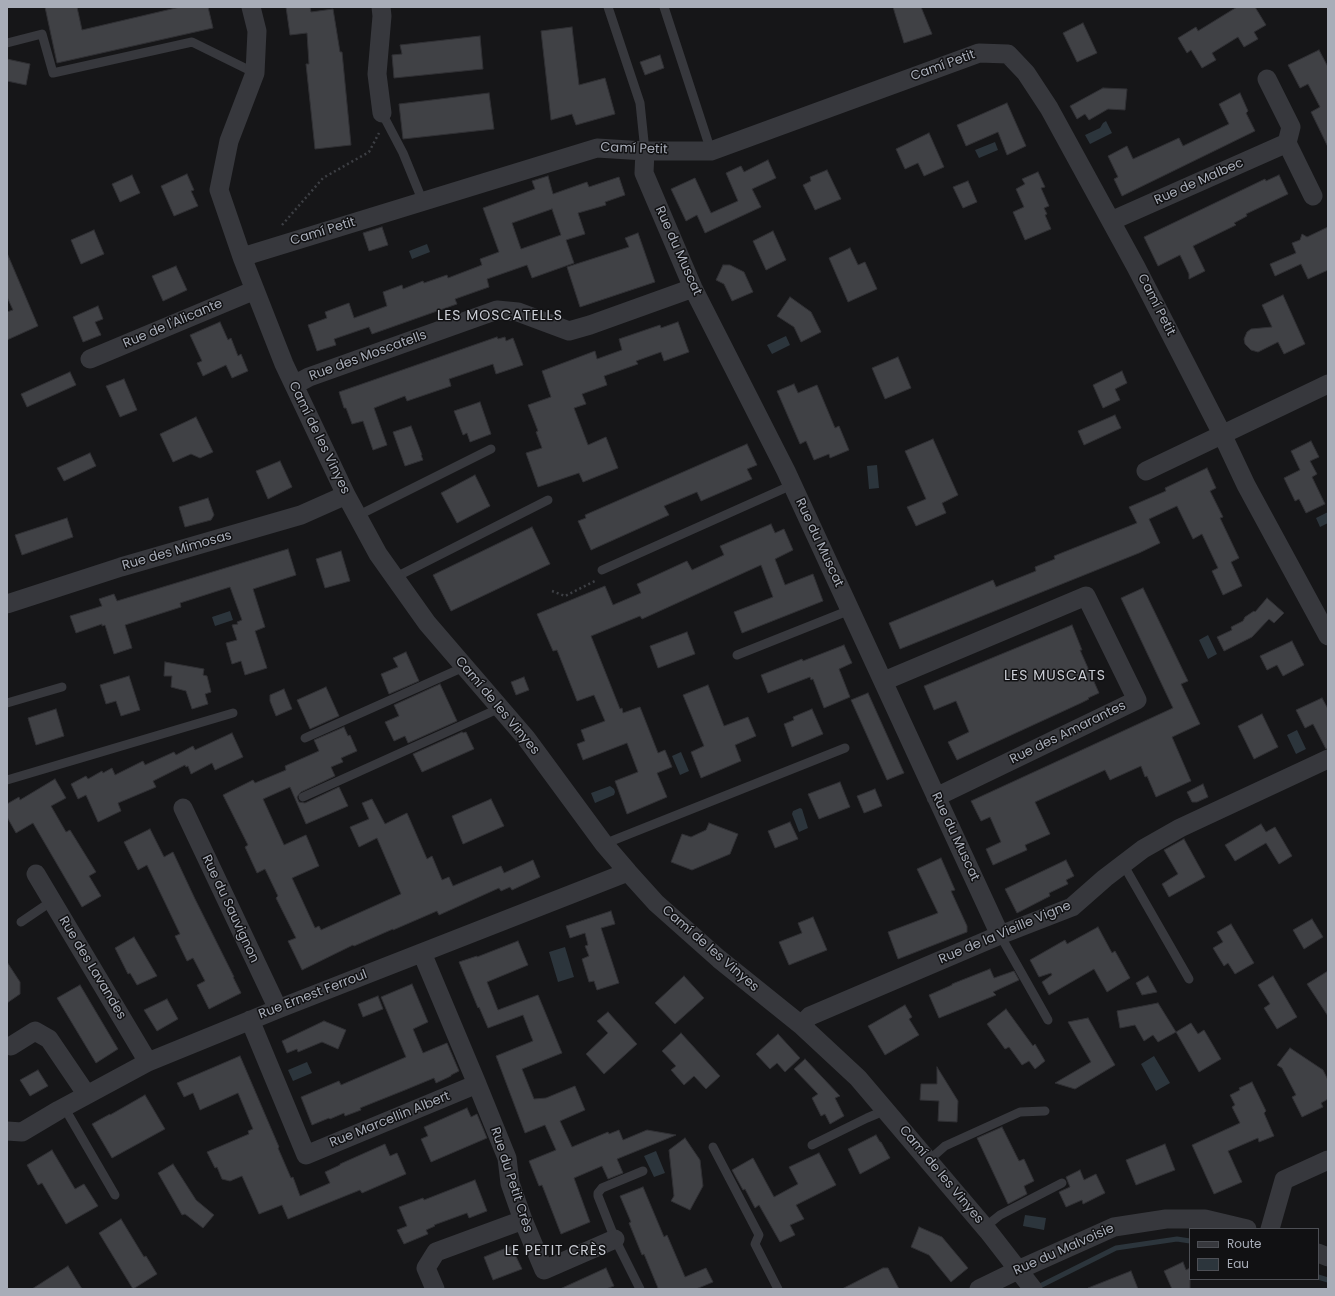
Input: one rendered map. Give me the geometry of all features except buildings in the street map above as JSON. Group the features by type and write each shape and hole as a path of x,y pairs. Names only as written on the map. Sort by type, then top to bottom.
{"street":[{"name":"Camí de les Vinyes","path":"251,7 257,31 255,73 229,141 219,190 242,258 284,364 346,495 378,554 427,623 526,738 604,844 628,872 656,903 720,959 801,1025 858,1078 985,1227 1025,1279"},
{"path":"381,7 382,16 377,74 382,113"},
{"name":"Camí Petit","path":"242,258 597,148 645,151 711,150 979,53 1008,54 1026,73 1049,108 1136,267 1222,434 1246,486 1328,636"},
{"path":"1267,79 1291,127 1287,143 1313,196"},
{"name":"Rue de Malbec","path":"1111,221 1287,143"},
{"name":"Rue du Muscat","path":"645,151 644,173 693,288 792,485 884,681 1000,935"},
{"name":"Rue des Moscatells","path":"294,385 309,377 497,310 518,312 570,331 693,288"},
{"name":"Rue de l'Alicante","path":"90,359 255,290"},
{"path":"1146,471 1328,384"},
{"name":"Rue des Mimosas","path":"7,604 121,567 301,515 346,495"},
{"name":"Rue des Amarantes","path":"884,681 1086,596 1137,700 936,796"},
{"name":"Rue de la Vieille Vigne","path":"801,1025 810,1016 1000,935 1072,907 1143,849 1180,828 1328,759"},
{"name":"Rue du Sauvignon","path":"183,808 278,1009"},
{"name":"Rue Ernest Ferroul","path":"7,1131 22,1132 64,1107 148,1062 250,1020 628,872"},
{"name":"Rue des Lavandes","path":"36,874 148,1062"},
{"path":"422,953 477,1084"},
{"name":"Rue Marcellin Albert","path":"250,1020 306,1155 477,1084"},
{"path":"11,1046 35,1031 49,1039 88,1095"},
{"name":"Rue du Petit Crès","path":"477,1084 507,1158 510,1183 522,1220 544,1270 615,1239"},
{"path":"1270,1228 1284,1180 1328,1160"},
{"name":"Rue du Malvoisie","path":"979,1289 1025,1279 1114,1227 1166,1219 1205,1219 1243,1228"},
{"path":"435,1289 426,1268 436,1252 522,1220"}],"lane":[{"path":"608,7 640,103 645,151"},
{"path":"664,7 711,150"},
{"path":"7,43 42,34 53,73 192,42 255,73"},
{"path":"382,113 403,153 423,202"},
{"path":"357,516 491,449"},
{"path":"602,570 792,485"},
{"path":"394,578 548,500"},
{"path":"736,655 850,610"},
{"path":"305,738 464,666"},
{"path":"7,704 62,687"},
{"path":"303,797 500,708"},
{"path":"7,780 233,713"},
{"path":"604,844 845,748"},
{"path":"1124,864 1190,979"},
{"path":"20,922 52,900"},
{"path":"1000,935 1048,1020"},
{"path":"64,1107 116,1195"},
{"path":"812,1145 866,1118 886,1110"},
{"path":"928,1161 945,1146 1020,1112 1045,1111"},
{"path":"713,1147 759,1236 755,1244 778,1289"},
{"path":"640,1289 615,1239 598,1193 602,1188 643,1171"},
{"path":"985,1227 1000,1215 1062,1183"}],"path":[{"path":"270,249 282,225 323,178 369,152 380,132 382,113"},
{"path":"552,591 565,596 598,580 602,570"}],"water":[{"path":"1106,121 1112,133 1090,144 1085,135 1100,128"},
{"path":"995,142 998,150 979,158 975,150"},
{"path":"427,244 430,252 412,259 409,251"},
{"path":"786,336 790,345 772,354 767,345"},
{"path":"877,465 879,488 869,489 867,466"},
{"path":"1328,512 1328,523 1320,527 1316,518"},
{"path":"230,611 233,620 215,626 212,617"},
{"path":"1208,635 1217,654 1208,659 1199,640"},
{"path":"1297,730 1306,749 1296,754 1287,735"},
{"path":"681,752 689,771 680,775 672,756"},
{"path":"610,786 614,789 614,795 595,803 591,793"},
{"path":"800,808 802,809 808,828 799,832 792,814 793,811"},
{"path":"565,947 574,977 558,982 549,952"},
{"path":"1154,1056 1170,1083 1156,1091 1141,1064"},
{"path":"307,1062 312,1073 293,1081 288,1070"},
{"path":"656,1151 665,1173 654,1177 644,1156"},
{"path":"1025,1215 1046,1218 1044,1230 1023,1226"}],"waterway":[{"path":"1036,1288 1116,1248 1177,1239 1189,1241"},
{"path":"1319,1277 1328,1280"}],"district":[{"name":"LES MOSCATELLS","path":"500,316"},
{"name":"LES MUSCATS","path":"1055,676"},
{"name":"LE PETIT CRÈS","path":"556,1251"}]}
